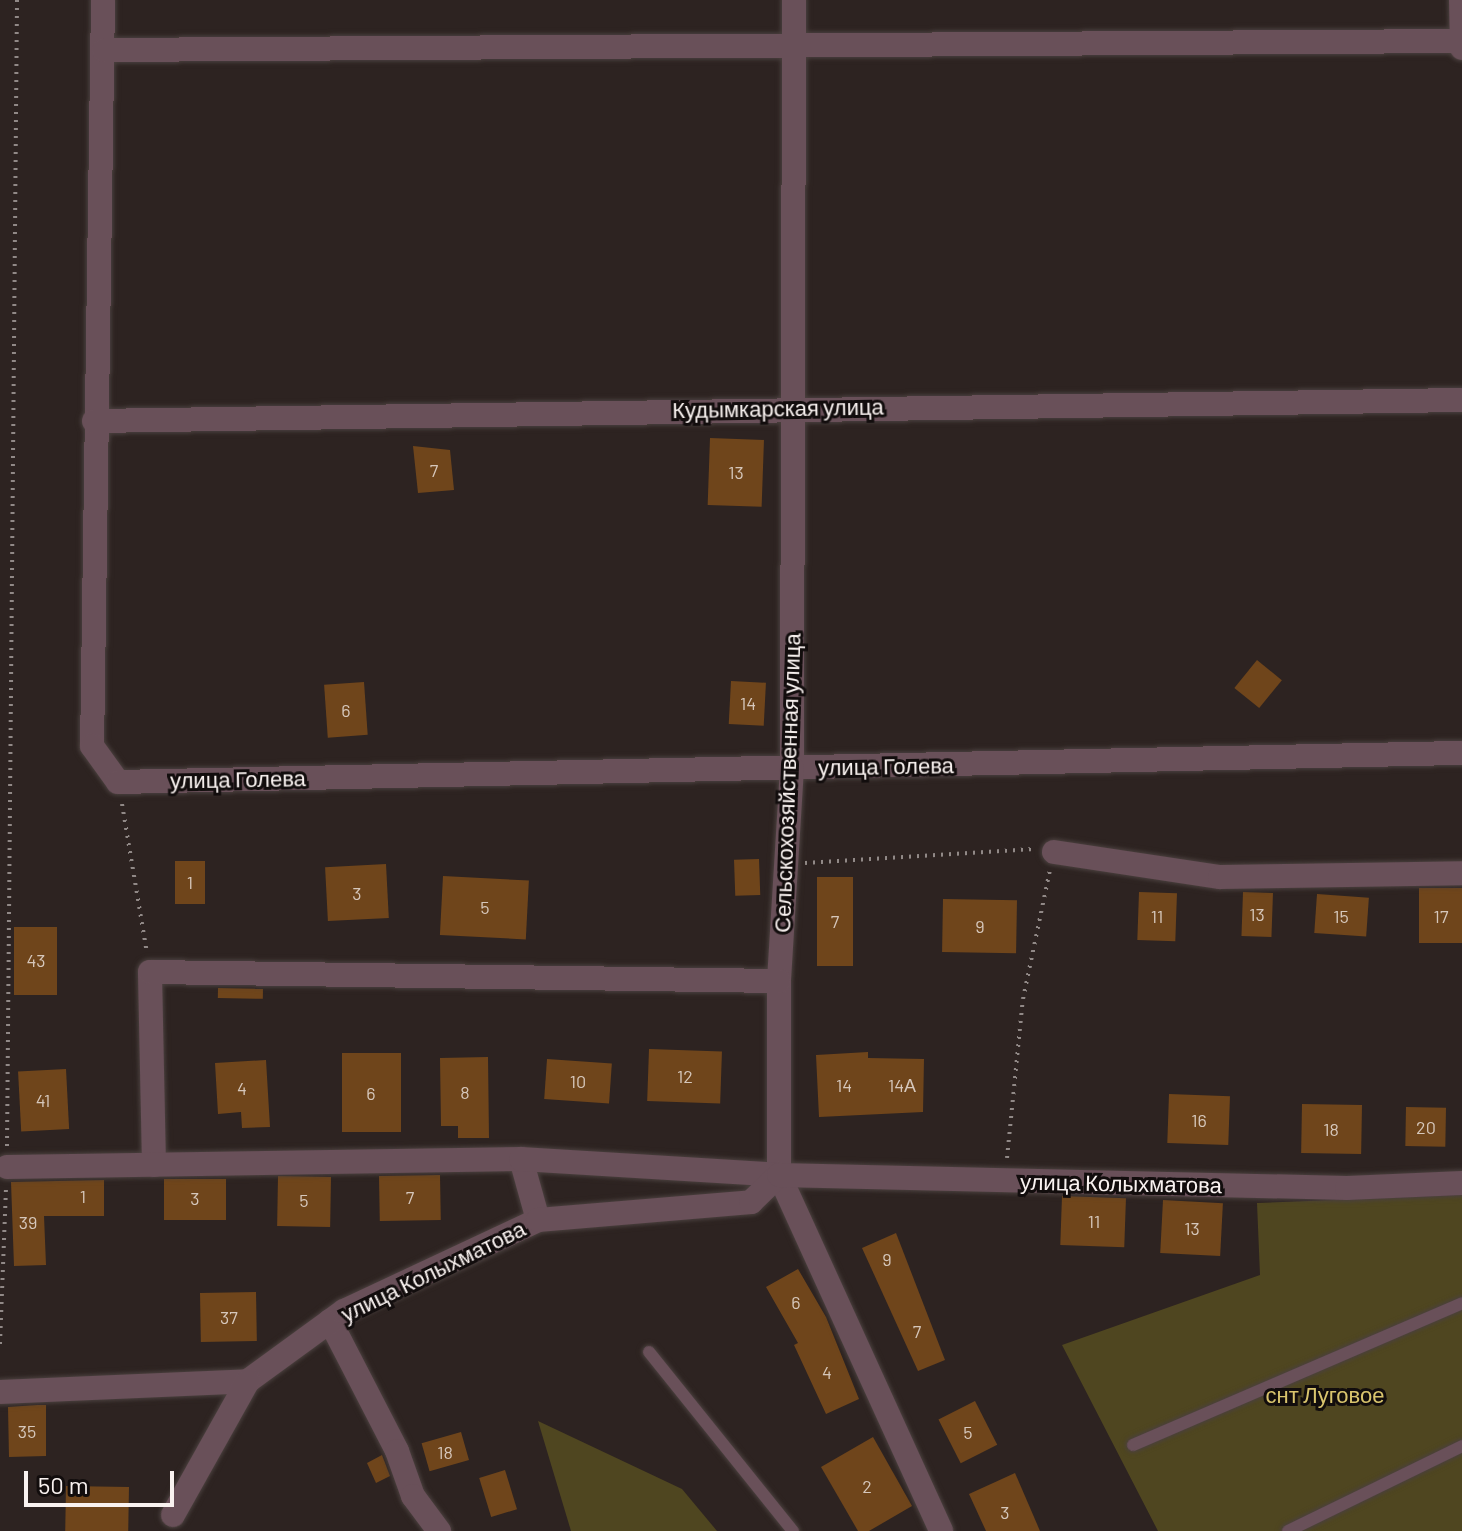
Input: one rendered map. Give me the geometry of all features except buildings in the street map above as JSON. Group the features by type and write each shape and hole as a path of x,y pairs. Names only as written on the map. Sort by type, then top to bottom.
{"street":[{"path":"103,0 94,421 92,746 118,782"},
{"name":"Сельскохозяйственная улица","path":"794,0 792,768 779,981 779,1175 941,1531"},
{"path":"1461,0 1462,48"},
{"path":"104,50 1462,41"},
{"name":"Кудымкарская улица","path":"94,421 793,407 1462,400"},
{"name":"улица Голева","path":"118,782 1462,753"},
{"path":"1054,852 1220,877 1462,873"},
{"path":"154,1165 150,972 779,981"},
{"name":"улица Колыхматова","path":"7,1167 521,1159 779,1175 1005,1181 1347,1188 1462,1183"},
{"path":"521,1159 538,1220"},
{"name":"улица Колыхматова","path":"248,1381 330,1321 538,1220 751,1202 779,1175"},
{"path":"330,1321 397,1451 413,1496 439,1531"},
{"path":"0,1392 248,1381"},
{"path":"173,1515 248,1381"}],"lane":[{"path":"1133,1445 1462,1303"},
{"path":"649,1352 793,1531"},
{"path":"1288,1531 1462,1446"},
{"path":"413,1496 421,1531"}],"path":[{"path":"0,1344 7,1167 17,0"},
{"path":"118,782 150,972"},
{"path":"787,864 1032,849 1054,852 1023,999 1005,1181"}],"green space":[{"name":"снт Луговое","path":"1462,1195 1462,1531 1158,1531 1062,1345 1260,1275 1257,1203"},
{"path":"538,1421 682,1489 717,1531 571,1531"}]}
